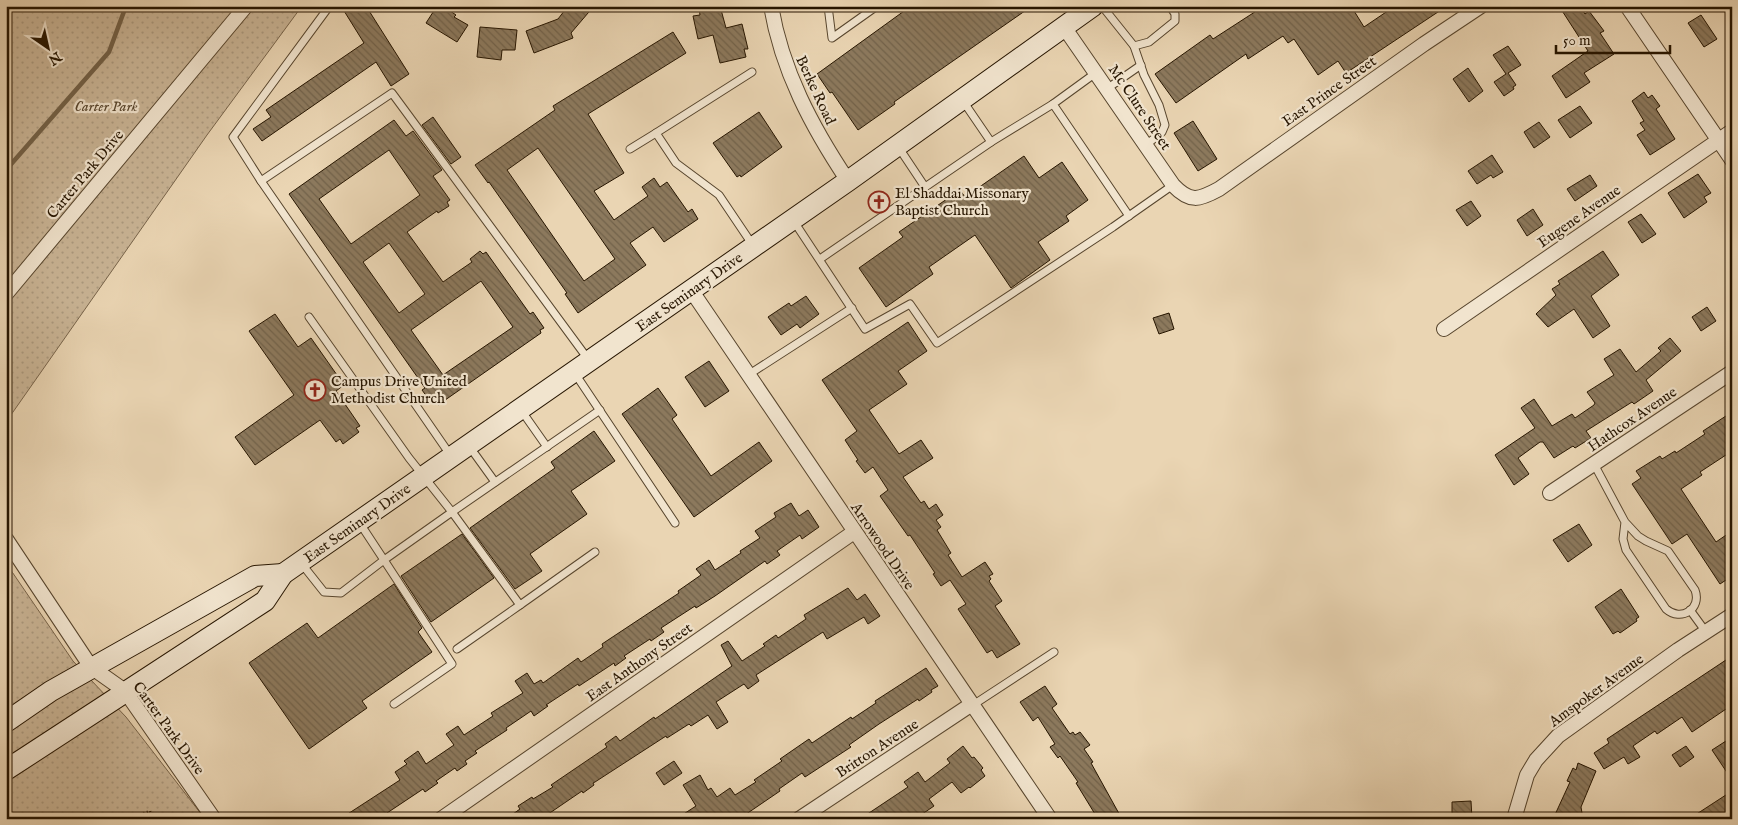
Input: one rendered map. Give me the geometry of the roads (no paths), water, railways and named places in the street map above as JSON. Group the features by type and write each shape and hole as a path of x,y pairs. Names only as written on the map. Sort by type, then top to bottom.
{"main road":[{"name":"East Seminary Drive","path":"6,770 265,601 283,574 793,220 1094,6"},
{"path":"6,722 51,691 255,576 283,574"}],"street":[{"name":"Carter Park Drive","path":"6,294 246,6"},
{"name":"Berke Road","path":"771,6 776,32 795,88 826,148 848,181"},
{"name":"East Prince Street","path":"1194,199 1205,197 1219,189 1481,6"},
{"path":"1627,6 1732,160"},
{"name":"Mc Clure Street","path":"1064,27 1097,72 1173,185 1182,195 1194,199"},
{"name":"Eugene Avenue","path":"1444,329 1732,130"},
{"name":"Arrowood Drive","path":"691,290 1050,819"},
{"name":"Hathcox Avenue","path":"1550,493 1732,372"},
{"name":"East Anthony Street","path":"441,819 854,532"},
{"name":"Carter Park Drive","path":"6,540 92,667 125,691 214,819"},
{"name":"Amspoker Avenue","path":"1514,819 1520,792 1527,775 1536,760 1558,736 1732,615"},
{"name":"Britton Avenue","path":"799,819 973,705"}],"lane":[{"path":"828,6 832,38 877,6"},
{"path":"1102,6 1134,46 1166,125 1162,132 1146,144"},
{"path":"1134,46 1149,42 1175,21 1175,14 1170,6"},
{"path":"328,8 233,137 261,181 452,457"},
{"path":"1108,88 1141,65"},
{"path":"630,149 752,72"},
{"path":"820,259 991,142 1053,104 1097,72"},
{"path":"261,181 392,93 582,366 600,410 675,523"},
{"path":"962,99 991,142"},
{"path":"1053,104 1129,216"},
{"path":"656,133 676,163 719,195 754,247"},
{"path":"898,146 925,187"},
{"path":"793,220 865,329 910,304 937,342 1173,185"},
{"path":"748,375 852,308"},
{"path":"310,317 423,477 452,512 520,605"},
{"path":"521,409 547,447"},
{"path":"300,562 324,592 341,593 384,560 600,410"},
{"path":"469,445 495,482"},
{"path":"1594,464 1625,522 1638,536 1652,545 1668,551 1695,590 1697,595 1696,603 1690,610 1678,616 1671,614 1666,609 1626,550 1623,539 1625,522"},
{"path":"359,522 452,664 394,704"},
{"path":"458,649 595,552"},
{"path":"1690,610 1706,632"},
{"path":"973,705 1054,652"}],"waterway":[{"path":"6,170 109,52 126,6"}],"place":[{"name":"El Shaddai Missonary Baptist Church","path":"879,202"},
{"name":"Campus Drive United Methodist Church","path":"315,390"}],"park label":[{"name":"Carter Park","path":"106,106"}]}
